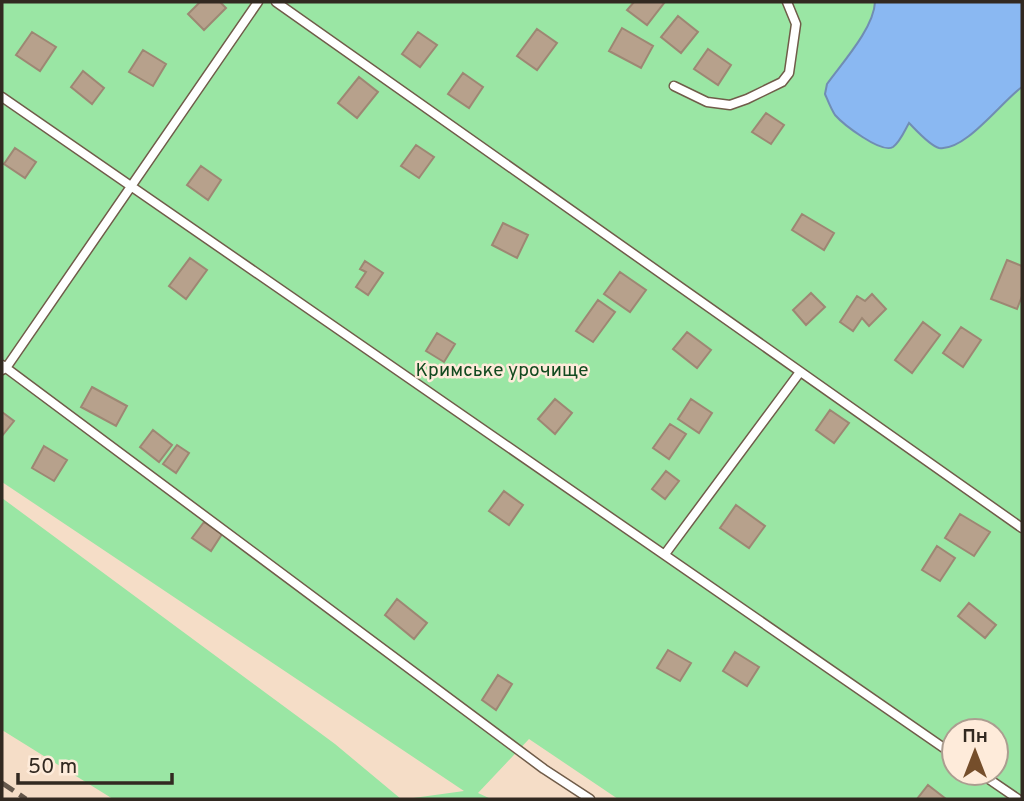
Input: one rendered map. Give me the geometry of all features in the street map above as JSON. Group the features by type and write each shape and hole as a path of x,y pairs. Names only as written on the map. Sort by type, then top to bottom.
{"lane":[{"path":"258,2 3,368 544,769 590,799"},
{"path":"276,2 1022,528"},
{"path":"674,86 707,102 730,105 782,82 789,73 796,24 787,2"},
{"path":"2,97 940,745"},
{"path":"665,554 800,372"},
{"path":"1000,787 1018,799"}],"green space":[{"name":"Кримське урочище","path":"2,2 875,2 874,12 864,34 827,84 895,145 909,123 968,137 1022,87 1022,799 618,799 529,739 478,793 491,799 406,799 464,791 2,482"},
{"path":"2,498 335,744 401,799 113,799 2,730"}],"water":[{"path":"875,2 1022,2 1022,87 971,134 949,147 935,147 909,123 893,147 887,148 871,142 835,115 825,94 827,84 849,56 869,23"}],"building":[{"path":"200,2 220,2 226,8 204,30 188,14"},
{"path":"634,2 664,3 647,25 627,10"},
{"path":"678,16 698,32 681,53 661,37"},
{"path":"622,28 653,46 641,68 609,51"},
{"path":"537,29 557,43 537,70 517,56"},
{"path":"32,32 56,47 40,71 16,55"},
{"path":"418,32 437,45 420,67 402,54"},
{"path":"708,49 731,65 718,85 694,69"},
{"path":"143,50 166,64 153,86 129,72"},
{"path":"83,71 104,88 92,104 71,87"},
{"path":"463,73 483,87 469,108 448,94"},
{"path":"359,77 378,92 357,118 338,103"},
{"path":"766,113 784,125 771,144 752,132"},
{"path":"416,145 434,157 419,178 401,166"},
{"path":"15,148 36,162 25,178 4,164"},
{"path":"201,166 221,180 208,200 187,185"},
{"path":"802,214 834,233 824,250 792,230"},
{"path":"503,223 528,235 517,258 492,245"},
{"path":"190,258 207,270 186,299 169,286"},
{"path":"1007,260 1022,266 1022,296 1017,309 991,299"},
{"path":"365,261 383,273 368,295 356,287 366,272 360,269"},
{"path":"620,272 646,290 630,312 604,294"},
{"path":"811,293 825,307 806,325 793,310"},
{"path":"872,294 886,309 869,326 862,318 853,331 840,322 857,296 865,301"},
{"path":"598,300 615,312 593,342 576,331"},
{"path":"923,322 940,335 912,373 895,360"},
{"path":"961,327 981,340 963,367 943,353"},
{"path":"687,332 711,350 697,368 673,349"},
{"path":"437,333 455,344 444,362 426,351"},
{"path":"92,387 127,406 116,426 81,407"},
{"path":"555,399 572,413 555,434 538,419"},
{"path":"691,399 712,413 699,433 678,419"},
{"path":"830,410 849,423 834,443 816,430"},
{"path":"2,412 14,421 2,436"},
{"path":"670,424 686,434 669,459 653,448"},
{"path":"153,430 172,445 159,462 140,447"},
{"path":"177,445 189,453 176,473 163,464"},
{"path":"44,446 67,460 54,481 32,468"},
{"path":"666,471 679,481 665,499 652,489"},
{"path":"504,491 523,505 509,525 489,511"},
{"path":"736,505 765,526 749,548 720,528"},
{"path":"960,514 990,532 974,556 945,538"},
{"path":"204,522 222,534 211,551 192,538"},
{"path":"937,546 955,558 940,581 922,570"},
{"path":"397,599 427,623 414,639 385,615"},
{"path":"969,603 996,625 985,638 958,616"},
{"path":"668,650 691,663 680,681 657,668"},
{"path":"735,652 759,667 747,686 723,671"},
{"path":"498,675 512,684 496,710 482,700"},
{"path":"928,785 946,799 917,799"}],"railway":[{"path":"2,783 26,799"}]}
